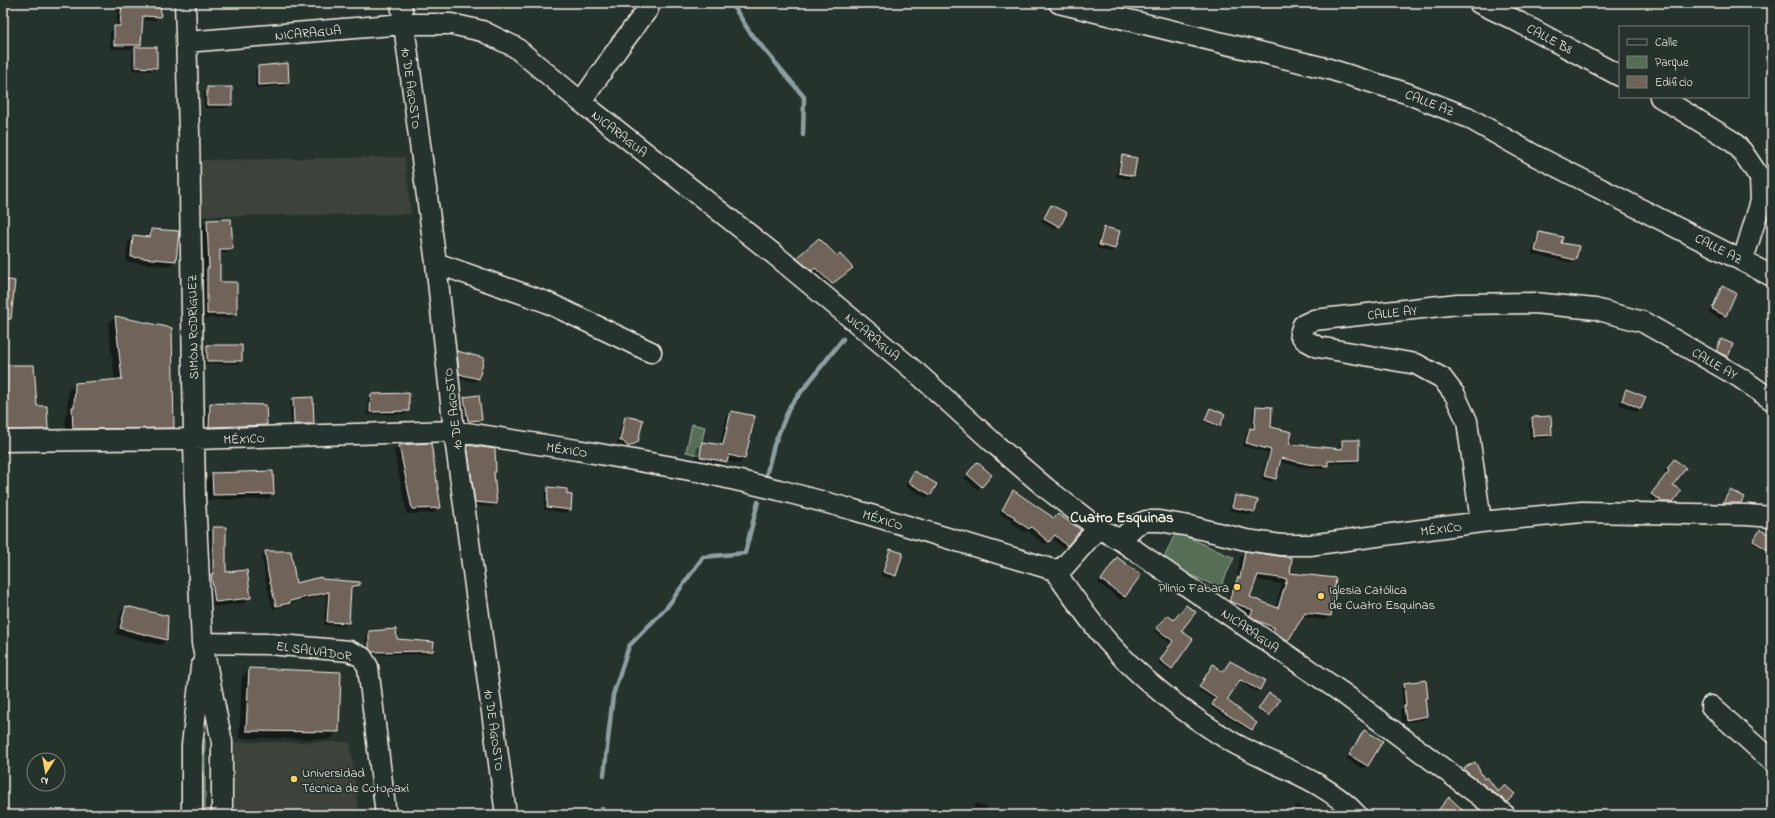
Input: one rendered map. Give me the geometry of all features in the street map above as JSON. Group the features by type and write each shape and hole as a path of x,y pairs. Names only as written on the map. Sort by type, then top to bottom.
{"street":[{"name":"SIMÓN RODRÍGUEZ","path":"185,3 189,132 195,497 202,647"},
{"name":"10 DE AGOSTO","path":"401,3 436,263 454,431 506,815"},
{"name":"CALLE AZ","path":"1059,3 1329,69 1406,93 1467,117 1534,154 1772,276"},
{"name":"CALLE B8","path":"1479,3 1513,19 1619,75"},
{"path":"581,102 619,46 648,9"},
{"name":"NICARAGUA","path":"186,42 404,24 451,24 482,31 516,47 581,102 781,260 917,373 1035,479 1098,528 1120,540 1344,694 1505,815"},
{"path":"1662,98 1732,141 1742,151 1760,178 1761,200 1743,260"},
{"path":"436,263 546,302 651,352"},
{"name":"CALLE AY","path":"1481,522 1467,421 1455,395 1442,378 1416,364 1318,347 1305,340 1300,334 1303,325 1314,320 1458,304 1534,303 1595,309 1643,322 1739,377 1772,400"},
{"name":"MÉXICO","path":"3,441 194,439 454,431 577,450 701,472 780,490 854,510 1054,570"},
{"name":"MÉXICO","path":"1120,540 1136,525 1146,521 1189,526 1246,540 1281,545 1310,545 1481,522 1582,512 1708,514 1772,517"},
{"path":"1098,528 1064,567 1054,570 1107,640 1129,663 1181,708 1232,742 1323,787 1341,799 1357,815"},
{"name":"EL SALVADOR","path":"202,647 269,644 349,652 362,657 368,667 386,815"},
{"path":"192,815 192,745 202,647"},
{"path":"202,647 222,742 222,815"},
{"path":"1711,706 1772,761"}],"shaded area":[{"path":"405,157 411,214 202,216 201,160"},
{"name":"Universidad Técnica de Cotopaxi","path":"234,742 350,742 359,815 234,815"}],"green space":[{"path":"692,424 705,427 699,455 686,452"},
{"path":"1176,532 1234,558 1220,588 1162,562"},
{"path":"196,738 205,739 205,815 196,815"}],"building":[{"path":"122,3 160,3 161,17 143,16 141,45 114,45 114,26 120,26"},
{"path":"135,47 157,47 157,68 135,67"},
{"path":"288,63 289,83 258,85 258,66"},
{"path":"207,87 232,87 232,105 207,105"},
{"path":"1122,155 1137,158 1134,176 1119,173"},
{"path":"1051,205 1067,213 1060,227 1044,218"},
{"path":"231,219 233,249 220,249 220,282 237,282 237,314 207,314 207,268 209,268 207,220"},
{"path":"1104,227 1120,231 1115,249 1099,245"},
{"path":"151,229 179,231 176,261 131,257 133,235 150,237"},
{"path":"1539,232 1563,237 1561,243 1579,246 1576,260 1535,251"},
{"path":"819,238 837,256 840,254 853,268 832,284 815,268 812,271 796,258"},
{"path":"3,279 15,281 11,319 3,319"},
{"path":"1722,286 1736,293 1726,316 1712,309"},
{"path":"115,316 172,328 174,428 73,429 72,407 74,407 75,383 122,379"},
{"path":"1721,339 1733,344 1728,357 1716,351"},
{"path":"207,345 242,345 242,361 207,361"},
{"path":"457,351 484,358 479,379 459,374"},
{"path":"3,365 34,365 37,406 47,406 48,429 3,430"},
{"path":"1626,389 1646,397 1641,409 1622,400"},
{"path":"409,393 409,411 370,412 371,394"},
{"path":"479,395 482,420 468,421 464,397"},
{"path":"313,397 314,424 294,424 293,398"},
{"path":"210,403 266,405 267,425 209,427"},
{"path":"1256,406 1272,407 1271,427 1292,432 1289,444 1342,449 1342,440 1359,440 1359,460 1328,461 1328,466 1307,464 1281,458 1276,479 1264,476 1271,450 1246,443 1250,428 1254,429"},
{"path":"1210,408 1225,414 1220,426 1205,420"},
{"path":"731,411 755,416 745,459 729,455 727,462 700,457 702,442 723,445"},
{"path":"625,416 643,420 638,442 628,447 623,441 620,441"},
{"path":"1551,416 1552,435 1533,436 1532,417"},
{"path":"431,443 441,508 412,509 399,445"},
{"path":"467,445 495,449 496,472 494,472 497,504 475,502"},
{"path":"1674,459 1686,468 1673,485 1681,491 1673,502 1662,502 1651,494 1669,471 1667,469"},
{"path":"977,462 992,475 982,487 967,474"},
{"path":"273,471 274,494 213,495 212,473"},
{"path":"914,471 937,484 931,495 908,482"},
{"path":"548,487 567,489 567,494 572,495 571,510 547,507"},
{"path":"1013,490 1054,518 1058,514 1081,530 1067,546 1055,535 1049,542 1031,527 1029,529 1014,519 1015,517 1002,510"},
{"path":"1730,490 1744,497 1741,503 1723,503"},
{"path":"1235,495 1258,500 1255,512 1232,507"},
{"path":"213,527 226,527 226,572 247,570 251,598 215,602 211,574 213,574"},
{"path":"1760,530 1772,536 1772,542 1768,550 1753,541"},
{"path":"890,549 903,553 896,576 883,572"},
{"path":"265,551 291,551 296,583 321,577 322,579 360,582 360,585 351,587 349,623 327,622 329,592 290,601 290,603 276,606 268,573"},
{"path":"1245,551 1292,558 1290,573 1336,578 1331,616 1305,613 1288,641 1273,631 1275,628 1250,616 1253,610 1229,601 1238,577 1240,578","holes":["1258,575 1287,579 1278,608 1250,597"]},
{"path":"1117,557 1141,575 1125,597 1101,580"},
{"path":"1186,605 1196,612 1181,631 1193,639 1172,669 1160,660 1173,641 1156,628 1167,615 1174,620"},
{"path":"126,606 168,616 167,640 120,628"},
{"path":"396,629 397,639 434,642 433,651 372,652 369,649 369,631"},
{"path":"1230,661 1265,680 1260,690 1240,680 1227,700 1257,723 1252,730 1212,705 1216,698 1199,687 1213,664 1223,672"},
{"path":"249,668 341,672 339,732 246,731"},
{"path":"1426,680 1428,698 1425,698 1427,716 1406,720 1404,706 1406,706 1404,683"},
{"path":"1269,693 1280,700 1269,716 1258,709"},
{"path":"1364,730 1383,741 1368,766 1349,755"},
{"path":"1475,762 1484,779 1487,777 1498,792 1505,785 1515,794 1507,802 1466,772 1464,768"},
{"path":"1449,797 1468,815 1434,815"}],"waterway":[{"path":"734,7 749,31 804,97 803,135"},
{"path":"766,476 774,445 790,406 843,339"},
{"path":"604,775 613,695 629,646 667,607 703,557 745,553 758,502"},
{"path":"602,809 602,815"}],"place":[{"name":"Plinio Fabara","path":"1237,587"},
{"name":"Iglesia Católica de Cuatro Esquinas","path":"1321,596"},
{"name":"Universidad Técnica de Cotopaxi","path":"294,779"}],"district":[{"name":"Cuatro Esquinas","path":"1122,517"}]}
